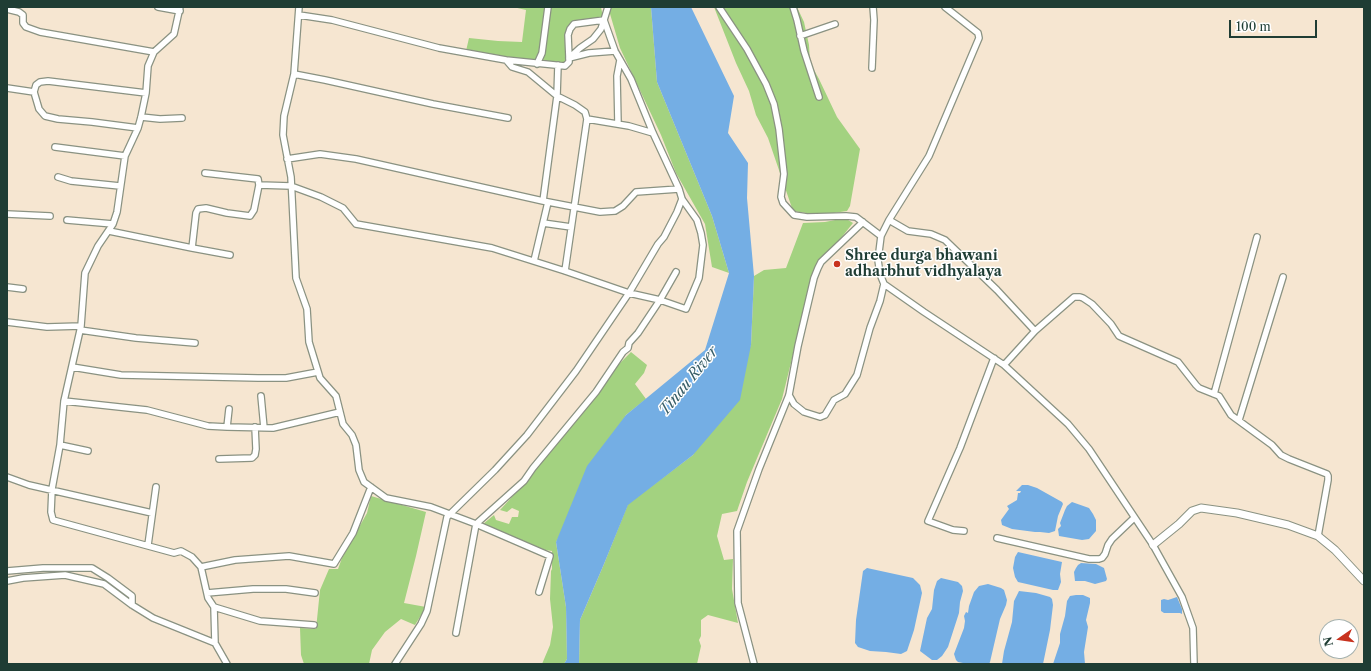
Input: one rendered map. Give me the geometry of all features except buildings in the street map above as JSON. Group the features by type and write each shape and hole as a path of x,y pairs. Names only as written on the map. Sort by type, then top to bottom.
{"street":[{"path":"158,7 180,9 174,34 154,52 148,66 146,93 141,117 138,128 125,156 117,212 113,224 98,246 85,273 80,328 64,401 60,446 52,490 51,512 53,520 174,553 181,551 187,553 196,560 201,567 208,598 214,606 260,621 314,625"},
{"path":"299,7 294,74 284,116 283,135 291,186 296,278 307,309 309,342 320,378 336,396 343,424 352,435 356,445 361,476 364,482 386,498 431,507 476,524 550,556 539,592"},
{"path":"537,64 542,53 548,7"},
{"path":"569,58 593,39 601,29 608,7"},
{"path":"719,7 747,49 766,84 774,104 779,129 784,174 781,197 782,203 794,215 807,217 856,217 881,236"},
{"path":"793,7 804,51 819,97"},
{"path":"872,68 874,20 873,7"},
{"path":"945,7 978,33 979,38 929,156 889,220 881,236 878,260 880,274 884,284 1004,365 1068,424 1089,449 1152,545 1182,597 1193,628 1194,664"},
{"path":"7,9 19,12 23,15 23,23 26,27 40,32 154,52"},
{"path":"299,15 332,20 439,48 506,60 558,66 565,66 569,62 568,35 574,24 604,20"},
{"path":"259,185 291,186 321,197 343,208 356,224 492,248 629,292 660,300 686,310 699,278 703,245 701,232 697,220 682,199 679,189 630,79 615,50 604,20"},
{"path":"800,36 835,24"},
{"path":"569,58 589,53 615,50"},
{"path":"506,60 512,67 528,72 557,96 585,112 587,119 565,271"},
{"path":"618,124 617,76 620,60"},
{"path":"534,261 543,223 557,96 558,66"},
{"path":"294,74 433,104 508,118"},
{"path":"138,128 45,116 40,109 34,92 36,85 40,82 48,81 146,93"},
{"path":"7,88 34,92"},
{"path":"141,117 160,119 182,118"},
{"path":"587,119 618,124 653,133"},
{"path":"56,147 125,156"},
{"path":"287,159 320,154 356,159 600,212 615,211 623,206 636,192 679,189"},
{"path":"192,248 196,212 198,209 206,208 250,216 254,210 259,185 258,179 205,173"},
{"path":"58,178 71,181 120,186"},
{"path":"395,664 427,611 447,517 495,470 527,435 576,371 664,237 682,199"},
{"path":"7,214 50,216"},
{"path":"67,220 113,224"},
{"path":"889,220 908,231 931,234 945,240 997,290 1035,331"},
{"path":"754,664 738,603 737,531 758,469 789,395 798,346 814,278 818,268 821,262 862,222"},
{"path":"543,223 571,227"},
{"path":"109,231 230,255"},
{"path":"1214,394 1256,237"},
{"path":"456,633 476,524 524,481 596,392 622,352 628,348 629,343 638,333 660,300 676,272"},
{"path":"1239,420 1283,277"},
{"path":"789,395 794,404 804,412 820,417 825,415 834,400 845,394 856,375 884,284"},
{"path":"7,287 23,289"},
{"path":"1004,365 1035,331 1074,297 1080,297 1092,304 1111,324 1119,336 1175,360 1181,365 1199,388 1222,399 1231,415 1272,445 1282,455 1327,474 1328,476 1318,536"},
{"path":"7,322 47,327 80,328 136,338 195,343"},
{"path":"964,531 953,530 928,521 960,448 994,358"},
{"path":"72,367 121,375 258,378 286,378 318,372"},
{"path":"261,396 264,428"},
{"path":"64,401 147,410 208,426 227,427 273,428 340,412"},
{"path":"227,427 229,409"},
{"path":"219,459 252,458 255,455 254,427"},
{"path":"60,446 88,451"},
{"path":"7,476 29,485 152,513"},
{"path":"148,545 156,487"},
{"path":"201,567 235,560 289,556 334,564 353,533 371,487"},
{"path":"1152,545 1179,524 1192,511 1201,508 1237,513 1288,525 1318,536 1335,550 1364,580"},
{"path":"997,538 1089,560 1098,560 1105,554 1112,539 1134,518"},
{"path":"7,571 43,568 92,568 132,596 132,605"},
{"path":"7,582 23,578 66,575 94,581 104,584 132,605 153,618 215,643"},
{"path":"207,593 253,589 286,589 315,593"},
{"path":"214,606 215,643 227,664"}],"green space":[{"path":"513,7 546,7 540,54 536,62 466,51 469,38 522,42 526,10"},
{"path":"549,7 601,7 603,17 588,20 567,30 566,64 543,61"},
{"path":"608,7 651,7 657,82 712,216 729,273 712,267 705,224 676,173 661,135 620,48"},
{"path":"714,7 797,7 804,22 809,45 810,63 837,117 860,149 850,206 847,211 820,215 793,211 768,138 756,115 749,91 736,63"},
{"path":"845,218 853,223 833,248 817,263 782,399 747,482 737,511 722,514 717,536 724,560 733,559 732,589 738,623 708,615 701,620 701,636 699,640 701,646 697,664 579,664 580,620 628,504 693,455 751,345 754,276 764,270 786,268 803,223 825,222"},
{"path":"631,352 647,365 644,373 635,384 646,399 626,415 556,542 566,607 567,659 564,664 542,664 550,645 553,627 550,599 552,551 545,550 483,524 494,515 496,520 509,524 512,517 518,517 519,511 512,508 507,512 500,510 521,487 605,383 616,367"},
{"path":"371,496 426,512 404,603 426,607 415,625 401,619 385,632 372,650 369,664 304,664 301,655 300,628 316,629 320,590 329,569 338,569 342,558 367,513"}],"water":[{"name":"Tinau River","path":"651,7 691,7 734,96 728,133 748,163 747,198 754,276 751,345 740,400 693,455 628,505 580,620 579,664 564,664 567,659 566,607 556,542 587,466 626,415 705,350 729,273 712,216 657,82"},
{"path":"1022,485 1037,488 1062,502 1063,504 1058,516 1055,531 1049,533 1035,532 1012,529 1002,525 1001,520 1009,509 1007,506 1017,500 1018,493 1021,491 1016,491"},
{"path":"1072,502 1089,508 1096,520 1096,531 1089,539 1082,540 1059,536 1058,529 1061,526 1060,523 1067,506"},
{"path":"1018,552 1062,562 1060,574 1061,582 1058,590 1018,582 1013,568 1015,557"},
{"path":"1081,563 1096,564 1104,568 1107,579 1106,581 1095,584 1085,581 1075,581 1074,572"},
{"path":"867,568 913,578 920,585 922,593 914,630 907,651 901,654 870,651 858,647 855,643 856,620 863,571"},
{"path":"941,578 958,582 962,586 963,591 959,613 948,647 942,656 937,660 932,660 920,651 927,618 932,609 934,590 937,581"},
{"path":"988,584 1004,590 1007,600 1000,619 990,662 989,664 968,664 958,662 954,654 964,628 964,616 966,612 968,613 974,592 979,586"},
{"path":"1019,591 1036,593 1052,599 1053,605 1050,630 1043,664 1002,664 1012,622 1014,601"},
{"path":"1083,595 1090,598 1086,620 1088,627 1084,652 1085,664 1053,664 1060,643 1060,634 1067,601 1070,596"},
{"path":"1177,597 1182,609 1182,614 1164,613 1161,611 1161,600 1168,600"}],"place":[{"name":"Shree durga bhawani adharbhut vidhyalaya","path":"837,264"}]}
